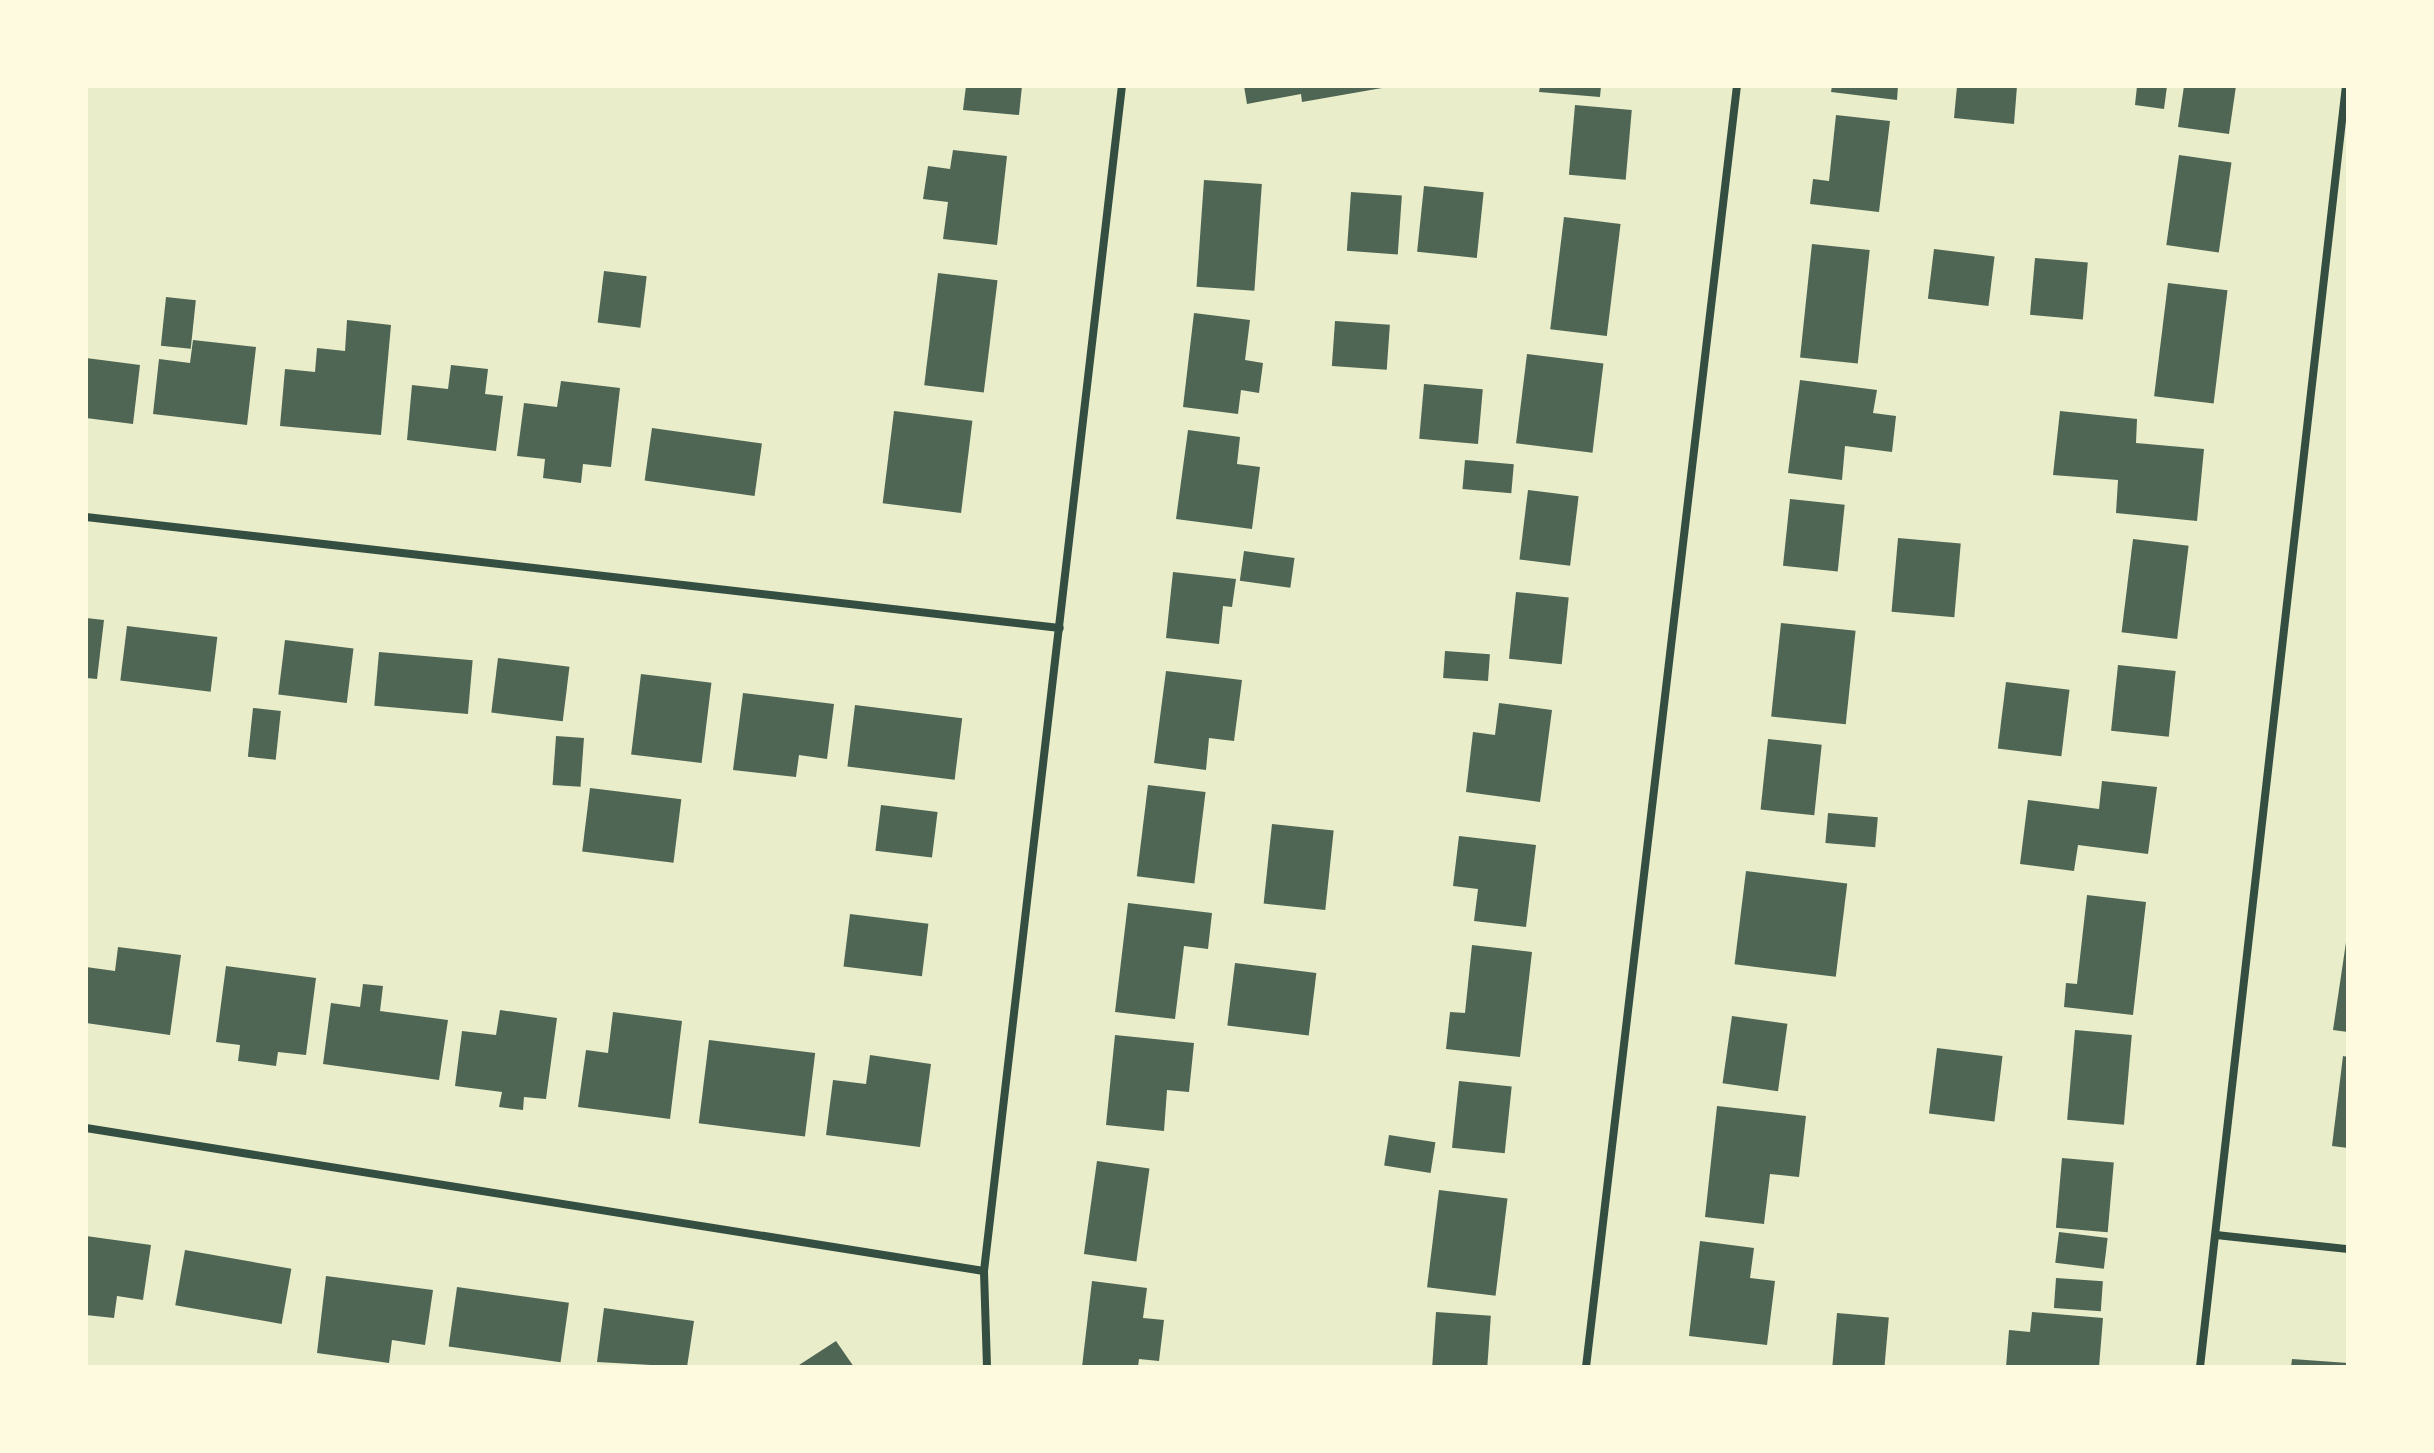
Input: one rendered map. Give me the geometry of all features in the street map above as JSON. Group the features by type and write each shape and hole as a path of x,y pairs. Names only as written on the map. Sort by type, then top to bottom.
{"street":[{"path":"987,1367 984,1271 1122,86"},
{"path":"1586,1367 1737,86"},
{"path":"2200,1367 2346,86"},
{"path":"86,517 1060,628"},
{"path":"86,1128 984,1271"},
{"path":"2216,1235 2348,1249"}],"building":[{"path":"966,86 1022,86 1019,115 963,110"},
{"path":"1244,86 1382,88 1302,102 1301,94 1247,104"},
{"path":"1540,86 1601,86 1600,97 1539,92"},
{"path":"1832,86 1898,86 1897,100 1831,92"},
{"path":"1957,86 2017,86 2014,124 1954,118"},
{"path":"2137,86 2167,86 2164,109 2135,105"},
{"path":"2184,86 2236,86 2229,134 2178,127"},
{"path":"1575,105 1632,110 1626,180 1569,175"},
{"path":"1836,115 1890,121 1879,212 1810,204 1813,179 1829,181"},
{"path":"953,150 1007,156 997,245 943,239 948,202 923,199 928,166 950,169"},
{"path":"2179,155 2231,162 2219,252 2166,245"},
{"path":"1204,180 1262,184 1254,291 1197,287"},
{"path":"1424,186 1484,192 1477,258 1417,252"},
{"path":"1351,192 1402,196 1398,254 1347,251"},
{"path":"1564,217 1621,224 1607,336 1550,329"},
{"path":"1812,244 1870,250 1858,363 1800,357"},
{"path":"1934,249 1995,256 1988,306 1928,299"},
{"path":"2035,258 2088,263 2083,319 2030,315"},
{"path":"604,271 647,276 640,328 598,323"},
{"path":"938,273 998,280 984,392 924,385"},
{"path":"2168,283 2228,290 2214,403 2154,396"},
{"path":"166,297 196,300 191,349 161,346"},
{"path":"1194,313 1250,320 1245,360 1263,363 1259,393 1241,390 1238,414 1183,407"},
{"path":"347,320 391,325 381,435 280,426 285,369 315,372 317,348 345,351"},
{"path":"1335,321 1390,325 1387,370 1332,366"},
{"path":"193,340 256,347 247,425 153,414 159,359 190,363"},
{"path":"1527,354 1603,363 1592,453 1516,443"},
{"path":"86,358 140,365 133,424 86,418"},
{"path":"451,365 488,369 485,394 503,396 496,451 407,440 412,385 448,389"},
{"path":"1800,380 1877,390 1873,413 1896,416 1892,452 1845,446 1842,480 1788,473"},
{"path":"561,381 620,388 611,467 583,464 581,483 543,478 545,459 517,456 524,403 557,407"},
{"path":"1424,384 1483,389 1478,444 1419,439"},
{"path":"894,411 972,421 961,513 883,503"},
{"path":"2060,411 2137,419 2136,443 2204,449 2197,521 2116,513 2118,480 2053,475"},
{"path":"652,428 762,443 755,496 645,480"},
{"path":"1188,430 1240,437 1237,464 1260,467 1252,529 1176,519"},
{"path":"1465,460 1514,464 1511,493 1462,489"},
{"path":"1528,490 1579,496 1570,566 1519,559"},
{"path":"1790,499 1845,505 1838,571 1783,566"},
{"path":"1898,538 1961,543 1954,617 1892,612"},
{"path":"2133,539 2189,546 2177,639 2122,632"},
{"path":"1244,551 1295,558 1290,588 1240,581"},
{"path":"1173,572 1236,579 1232,607 1223,606 1219,644 1166,638"},
{"path":"1516,592 1569,598 1562,664 1509,659"},
{"path":"86,618 104,620 97,679 86,678"},
{"path":"1781,623 1856,631 1846,724 1771,716"},
{"path":"127,626 217,637 211,692 120,681"},
{"path":"285,640 353,648 347,703 278,695"},
{"path":"1445,651 1490,654 1488,681 1443,678"},
{"path":"379,652 473,660 468,714 374,706"},
{"path":"498,658 569,667 563,721 491,713"},
{"path":"2118,665 2176,671 2169,737 2111,731"},
{"path":"1166,671 1242,680 1234,741 1209,738 1206,770 1154,763"},
{"path":"641,674 711,683 702,763 631,754"},
{"path":"2006,682 2070,690 2061,756 1998,749"},
{"path":"743,693 834,704 827,759 799,755 796,777 733,770"},
{"path":"1499,703 1552,710 1540,802 1466,792 1473,732 1495,735"},
{"path":"855,705 962,718 955,780 847,767"},
{"path":"253,708 281,711 276,760 248,757"},
{"path":"556,736 584,738 581,787 553,785"},
{"path":"1768,739 1822,745 1814,815 1761,810"},
{"path":"2102,781 2157,787 2148,854 2078,845 2074,871 2020,864 2028,800 2099,809"},
{"path":"1148,785 1206,792 1194,883 1137,876"},
{"path":"590,788 681,799 674,863 582,852"},
{"path":"881,805 938,812 932,858 875,851"},
{"path":"1828,813 1878,817 1875,847 1825,843"},
{"path":"1272,824 1334,830 1325,910 1264,904"},
{"path":"1459,836 1536,845 1526,927 1474,921 1478,889 1453,886"},
{"path":"1746,871 1847,883 1836,977 1735,964"},
{"path":"2087,895 2146,902 2133,1015 2064,1007 2066,983 2077,984"},
{"path":"1128,903 1212,913 1208,949 1184,946 1175,1019 1115,1012"},
{"path":"850,914 928,924 922,976 844,967"},
{"path":"2348,929 2348,1032 2333,1030"},
{"path":"1472,945 1532,952 1520,1057 1446,1049 1450,1012 1465,1013"},
{"path":"118,947 181,955 170,1035 86,1023 86,967 115,971"},
{"path":"1235,963 1316,973 1309,1036 1227,1026"},
{"path":"226,966 316,978 306,1055 278,1052 276,1066 238,1061 240,1045 216,1042"},
{"path":"363,984 383,986 380,1011 448,1020 439,1080 323,1064 331,1003 360,1007"},
{"path":"500,1010 557,1018 546,1099 524,1097 523,1110 499,1107 502,1092 455,1086 462,1031 496,1035"},
{"path":"613,1012 682,1021 670,1119 578,1107 586,1050 608,1053"},
{"path":"1732,1016 1787,1024 1778,1091 1723,1083"},
{"path":"2075,1030 2132,1035 2124,1125 2067,1120"},
{"path":"1115,1035 1194,1043 1189,1092 1167,1090 1164,1131 1106,1125"},
{"path":"709,1040 815,1053 805,1136 699,1123"},
{"path":"1937,1048 2003,1056 1994,1122 1929,1114"},
{"path":"870,1055 931,1064 920,1147 826,1135 833,1080 866,1084"},
{"path":"2343,1056 2348,1057 2348,1148 2332,1146"},
{"path":"1459,1081 1512,1087 1505,1153 1452,1148"},
{"path":"1717,1106 1806,1116 1799,1177 1770,1174 1764,1224 1705,1217"},
{"path":"1389,1135 1435,1142 1431,1173 1384,1166"},
{"path":"2062,1158 2114,1163 2108,1232 2056,1228"},
{"path":"1097,1161 1149,1168 1136,1261 1084,1254"},
{"path":"1439,1190 1507,1198 1496,1296 1427,1287"},
{"path":"2059,1232 2108,1238 2104,1269 2055,1263"},
{"path":"86,1236 151,1245 143,1300 117,1296 114,1318 86,1315"},
{"path":"1700,1241 1754,1248 1750,1278 1775,1281 1767,1345 1689,1336"},
{"path":"185,1250 291,1269 282,1324 175,1305"},
{"path":"326,1276 433,1290 425,1345 392,1340 389,1363 317,1353"},
{"path":"2056,1278 2103,1281 2101,1311 2054,1308"},
{"path":"1092,1281 1147,1288 1143,1318 1164,1320 1159,1361 1139,1359 1138,1367 1082,1367"},
{"path":"457,1287 569,1303 561,1362 449,1346"},
{"path":"604,1308 694,1321 687,1367 597,1362"},
{"path":"1436,1312 1491,1316 1487,1367 1432,1367"},
{"path":"2032,1312 2103,1318 2099,1367 2006,1367 2009,1330 2030,1332"},
{"path":"1837,1313 1889,1318 1884,1367 1832,1366"},
{"path":"836,1341 854,1367 796,1367"},
{"path":"2292,1359 2348,1363 2348,1367 2291,1367"}]}
